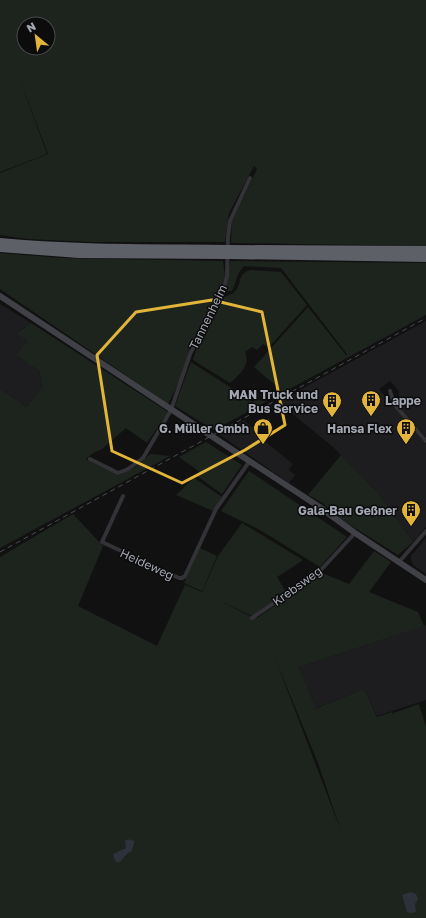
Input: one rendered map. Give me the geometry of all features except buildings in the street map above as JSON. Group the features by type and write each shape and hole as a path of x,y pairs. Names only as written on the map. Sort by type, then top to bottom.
{"highway":[{"path":"0,242 79,247 426,258"},
{"path":"0,248 79,254 426,250"}],"main road":[{"path":"0,296 321,508 426,580"}],"street":[{"name":"Tannenheim","path":"90,459 118,473 128,469 143,458 171,410 190,354 223,291 227,276 230,221 250,178"},
{"path":"390,391 394,404 426,441"},
{"name":"Heideweg","path":"123,496 102,542 179,578 182,578 185,576 216,509 250,462"},
{"path":"399,562 426,531"},
{"name":"Krebsweg","path":"252,618 319,572 356,533"}],"highlighted area":[{"path":"212,300 262,312 285,425 245,450 182,483 112,451 97,355 136,312"}],"shaded area":[{"path":"0,0 426,0 426,246 231,243 232,221 257,169 254,166 229,213 225,242 91,242 28,239 0,235 0,173 48,154 18,75 47,154 0,172"},
{"path":"0,253 62,258 223,261 225,276 219,295 189,350 179,382 168,404 0,289"},
{"path":"230,261 426,263 426,315 214,430 175,406 191,362 253,402 255,400 267,401 281,390 254,367 308,307 346,355 347,354 281,268 244,266 239,272 232,291 226,291"},
{"path":"251,270 281,272 307,305 269,347 263,344 257,350 252,347 245,352 245,365 240,373 230,383 193,360 197,347 223,297 231,295 238,287 242,275"},
{"path":"0,304 31,323 18,332 27,341 39,370 42,386 27,407 0,389"},
{"path":"426,321 426,437 398,406 399,391 390,381 379,389 426,444 426,527 413,542 379,494 333,447 278,402"},
{"path":"31,323 168,412 147,443 126,428 102,449 93,453 86,459 119,475 138,465 150,454 170,456 0,548 0,389 27,407 42,386 39,370 16,355 27,341 17,333"},
{"path":"244,420 259,434 262,439 293,464 289,470 295,475 289,483 219,434"},
{"path":"206,442 242,465 222,494 197,476 200,472 179,457"},
{"path":"341,455 379,494 413,542 398,555 336,516 323,503 308,495"},
{"path":"249,471 347,537 320,567 260,530 221,511"},
{"path":"194,478 222,497 213,511 176,495"},
{"path":"73,514 103,546 78,606 157,646 185,585 202,592 218,556 242,523 303,560 277,577 286,592 252,616 216,599 250,616 257,618 322,573 349,584 374,551 391,562 369,592 418,612 424,626 299,667 316,708 312,710 364,689 377,717 392,712 394,718 393,713 419,704 426,727 426,918 0,918 0,557","holes":["275,658 318,763 341,831","128,839 135,842 132,851 128,852 125,857 116,862 113,855 126,848 126,841"]},
{"path":"426,538 426,574 413,565 411,556"},
{"path":"200,548 217,556 202,591 184,583"},
{"path":"426,625 426,700 377,716 364,689 316,708 299,667"},
{"path":"128,839 135,841 132,851 128,853 120,862 116,862 113,854 126,848 125,841"},
{"path":"411,892 416,894 418,899 415,904 416,912 411,913 407,912 402,895"}],"railway":[{"path":"0,552 426,318"}],"place":[{"name":"Lappe","path":"371,417"},
{"name":"MAN Truck und Bus Service","path":"332,418"},
{"name":"G. Müller Gmbh","path":"263,445"},
{"name":"Hansa Flex","path":"406,445"},
{"name":"Gala-Bau Geßner","path":"411,527"}]}
